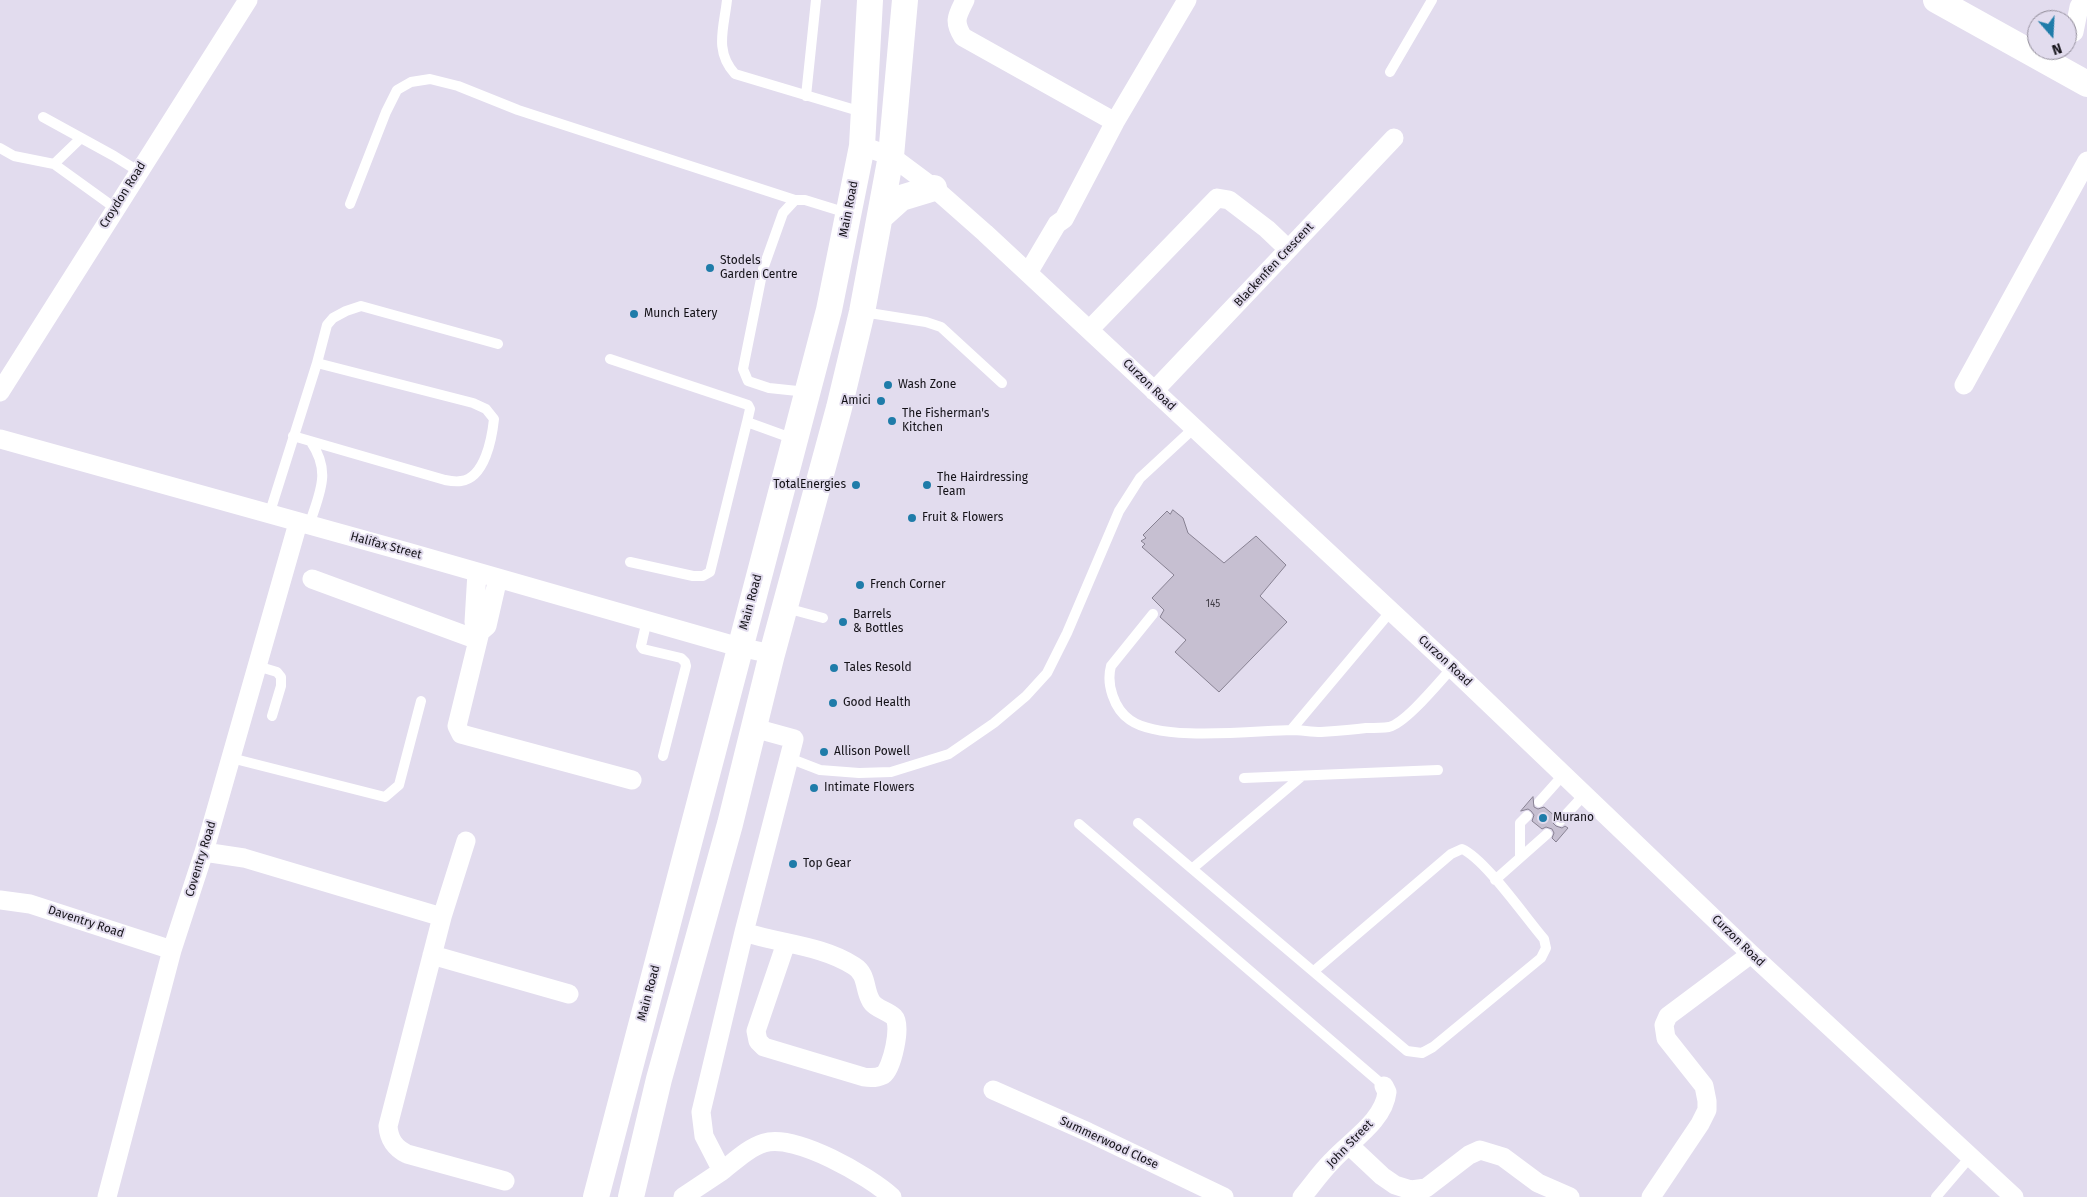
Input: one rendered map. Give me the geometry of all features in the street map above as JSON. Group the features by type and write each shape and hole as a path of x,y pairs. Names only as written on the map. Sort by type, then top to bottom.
{"main road":[{"name":"Main Road","path":"596,1197 829,310 862,146 870,0"},
{"path":"631,1197 659,1079 730,824 772,654 839,408 862,312 891,156 904,0"},
{"path":"1936,0 2027,44"},
{"path":"2058,60 2087,84"},
{"path":"881,216 901,198 934,188"}],"street":[{"name":"Croydon Road","path":"0,392 138,171 248,0"},
{"path":"965,0 957,18 957,27 963,37 1115,122"},
{"path":"1032,277 1065,228 1064,218 1115,122 1187,0"},
{"path":"2077,20 2081,3"},
{"name":"Blackenfen Crescent","path":"1154,391 1394,138"},
{"name":"Curzon Road","path":"862,146 891,156 934,188 1090,329 1154,391 1391,610 1751,954 2014,1197"},
{"path":"1964,386 2087,161"},
{"path":"1090,329 1217,198 1229,200 1267,229 1288,250"},
{"name":"Halifax Street","path":"0,439 739,647 772,654"},
{"name":"Coventry Road","path":"107,1197 172,950 204,852 257,666 304,524"},
{"path":"478,572 474,622 479,636"},
{"path":"498,578 487,626 479,636 457,726 461,734 632,780"},
{"path":"312,579 479,636"},
{"path":"722,1171 704,1136 701,1112 744,932 794,739 754,728"},
{"path":"466,841 432,955 388,1126 389,1136 400,1150 407,1154 505,1181"},
{"path":"204,852 244,858 442,917"},
{"name":"Daventry Road","path":"0,900 30,904 172,950"},
{"path":"744,932 806,946 827,953 850,963 862,973 871,1002 894,1017 897,1024 892,1063 883,1075 873,1078 864,1077 764,1047 758,1041 756,1031 786,943"},
{"path":"1651,1197 1700,1124 1707,1110 1708,1101 1704,1086 1666,1038 1664,1031 1665,1021 1678,1008 1751,954"},
{"path":"432,955 569,994"},
{"name":"John Street","path":"1302,1197 1330,1163 1382,1108 1387,1092 1384,1086"},
{"name":"Summerwood Close","path":"993,1090 1088,1132 1224,1197"},
{"path":"683,1197 755,1147 769,1142 783,1142 824,1155 879,1186 892,1197"},
{"path":"1349,1145 1382,1176 1395,1185 1411,1190 1426,1188 1469,1155 1480,1150 1503,1157 1538,1183 1570,1197"}],"lane":[{"path":"727,0 721,51 726,64 735,74 864,112"},
{"path":"806,96 816,0"},
{"path":"1390,72 1432,0"},
{"path":"350,204 386,112 397,90 411,82 430,79 458,86 518,110 795,200 805,200 848,213"},
{"path":"43,117 138,171"},
{"path":"54,164 80,138"},
{"path":"0,148 14,156 54,164 115,208"},
{"path":"795,200 783,213 763,269 743,370 748,381 769,388 807,392"},
{"path":"269,514 318,363 327,325 333,318 361,306 498,344"},
{"path":"862,312 926,322 941,327 1002,383"},
{"path":"610,359 748,405 750,409 710,572 703,576 693,576 630,562"},
{"path":"293,436 445,480 462,482 473,476 484,460 492,440 494,419 486,409 473,403 318,363"},
{"path":"747,422 795,439"},
{"path":"790,758 820,770 859,773 891,772 949,754 994,723 1026,696 1047,673 1067,633 1119,512 1140,478 1194,428"},
{"path":"304,524 323,476 323,464 311,442"},
{"path":"785,608 823,618"},
{"path":"1291,730 1391,610"},
{"path":"1153,614 1111,666 1109,674 1109,685 1122,714 1130,720 1149,728 1174,732 1245,734 1291,730 1319,732 1389,727 1403,720 1452,668"},
{"path":"647,620 641,646 643,649 681,658 686,666 663,756"},
{"path":"257,666 277,672 281,677 281,686 272,716"},
{"path":"231,758 385,797 399,785 421,701"},
{"path":"1244,778 1438,770"},
{"path":"1539,802 1564,774"},
{"path":"1193,868 1302,776"},
{"path":"1560,821 1585,794"},
{"path":"1520,857 1520,823 1527,816"},
{"path":"1138,823 1407,1051 1422,1053 1428,1051 1541,958 1546,948 1544,939 1495,880 1469,852 1462,849 1451,854 1314,971"},
{"path":"1079,824 1384,1086"},
{"path":"1495,880 1520,857 1536,846 1547,834"},
{"path":"1936,1197 1971,1156"}],"building":[{"path":"1173,510 1183,518 1188,533 1224,563 1256,536 1286,565 1260,596 1287,622 1219,692 1175,652 1186,640 1160,617 1164,610 1152,598 1174,575 1142,547 1145,544 1141,541 1146,538 1143,535 1167,511 1170,514"},
{"name":"Murano","path":"1533,797 1534,807 1538,809 1544,807 1555,816 1553,823 1556,826 1568,828 1556,842 1552,838 1554,833 1552,829 1546,827 1542,829 1532,821 1534,815 1528,809 1521,811"}],"place":[{"name":"Stodels Garden Centre","path":"710,268"},
{"name":"Munch Eatery","path":"634,314"},
{"name":"Wash Zone","path":"888,385"},
{"name":"Amici","path":"881,401"},
{"name":"The Fisherman's Kitchen","path":"892,421"},
{"name":"TotalEnergies","path":"856,485"},
{"name":"The Hairdressing Team","path":"927,485"},
{"name":"Fruit & Flowers","path":"912,518"},
{"name":"French Corner","path":"860,585"},
{"name":"Barrels & Bottles","path":"843,622"},
{"name":"Tales Resold","path":"834,668"},
{"name":"Good Health","path":"833,703"},
{"name":"Allison Powell","path":"824,752"},
{"name":"Intimate Flowers","path":"814,788"},
{"name":"Murano","path":"1543,818"},
{"name":"Top Gear","path":"793,864"}]}
